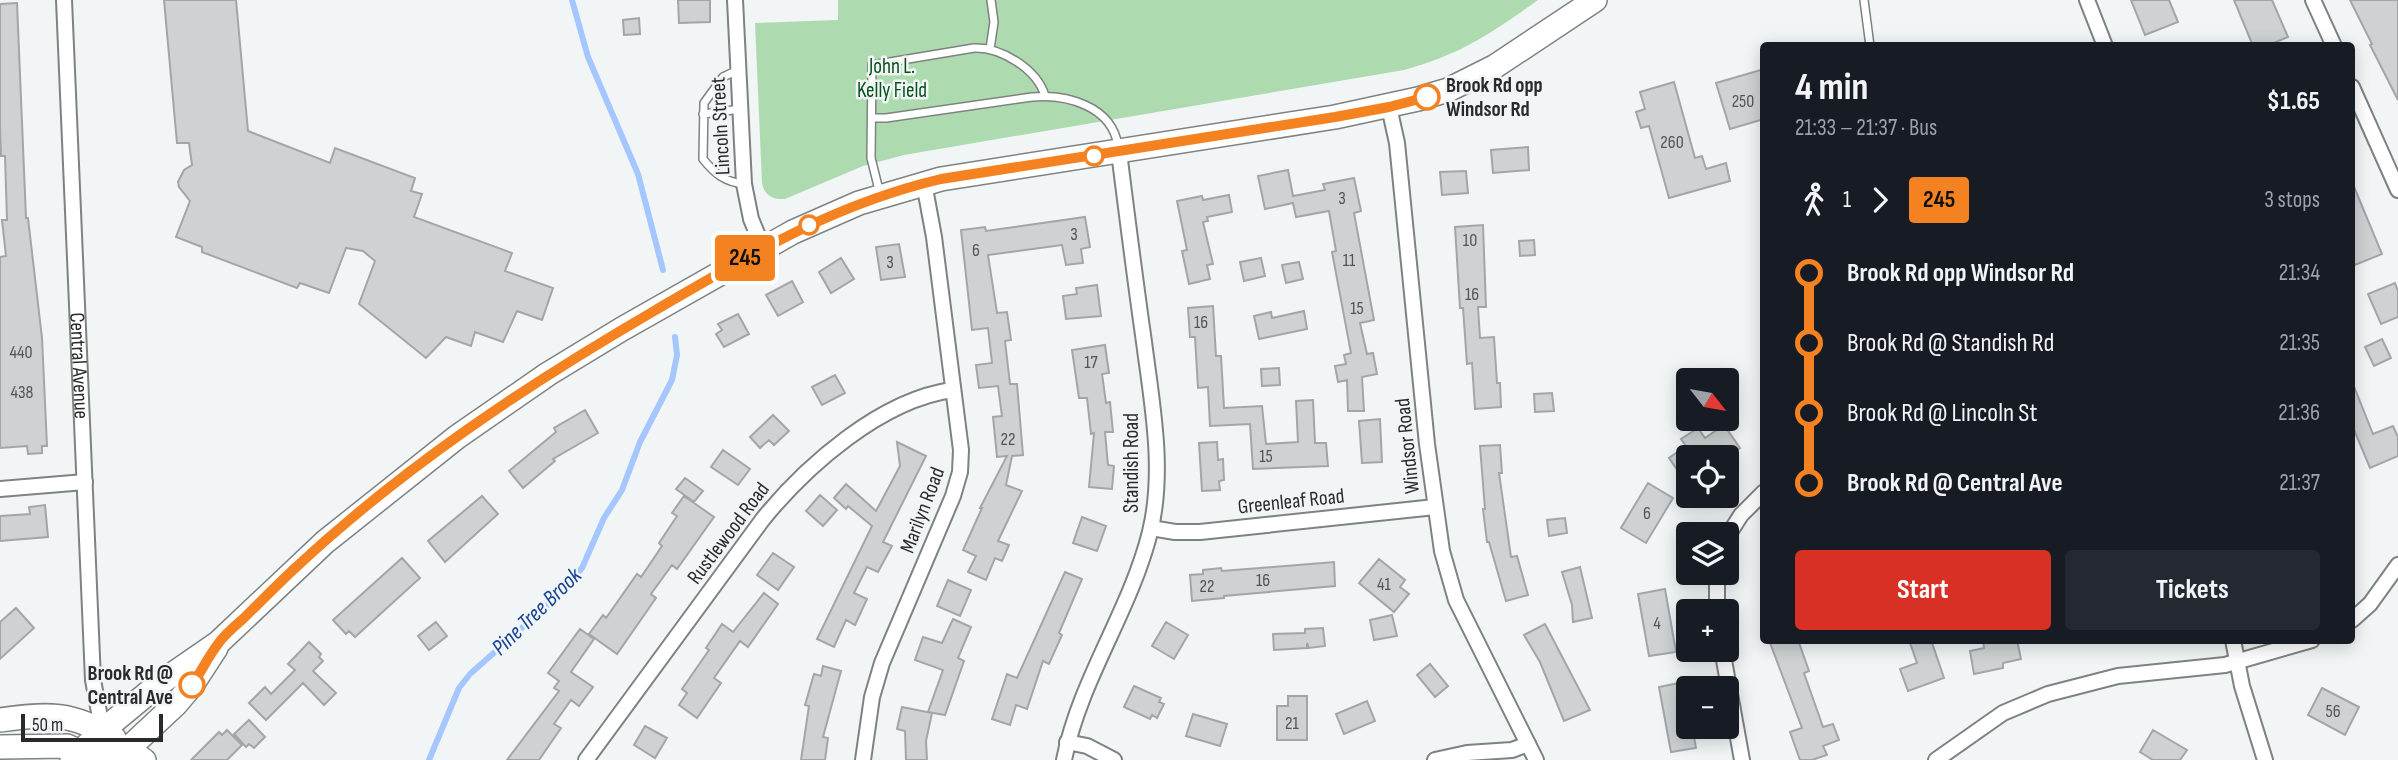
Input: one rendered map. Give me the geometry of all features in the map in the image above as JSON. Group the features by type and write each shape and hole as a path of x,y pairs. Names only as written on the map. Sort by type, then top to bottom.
{"main road":[{"path":"0,747 53,744 84,757 102,731 179,669 218,643 325,542 467,429 559,368 763,248 826,217 880,195 924,183 1389,107 1433,95 1479,75 1595,0"},
{"path":"0,720 59,715 102,731 130,756 192,685 218,643"}],"street":[{"name":"Central Avenue","path":"64,0 93,680 108,760"},
{"name":"Lincoln Street","path":"735,0 744,184 751,219 763,248"},
{"path":"2087,0 2103,42"},
{"path":"2313,0 2332,42"},
{"path":"2355,94 2398,190"},
{"name":"Windsor Road","path":"1389,107 1397,143 1435,507 1442,551 1456,600 1536,760"},
{"name":"Standish Road","path":"1063,760 1077,707 1133,583 1151,528 1155,487 1156,439 1119,152"},
{"name":"Marilyn Road","path":"863,760 872,697 882,663 957,484 961,450 934,237 924,183"},
{"name":"Rustlewood Road","path":"586,760 763,519 791,486 822,457 859,430 916,399 952,390"},
{"path":"0,489 85,482"},
{"path":"1737,522 1760,496"},
{"name":"Greenleaf Road","path":"1151,528 1200,532 1435,507"},
{"path":"2355,617 2370,604 2398,565"},
{"path":"2234,644 2236,663 2265,760"},
{"path":"1936,760 2003,713 2048,694 2119,676 2236,663 2299,644"},
{"path":"1724,662 1742,760"},
{"path":"1067,742 1087,747 1114,760"},
{"path":"1435,760 1467,753 1502,752 1528,744"}],"lane":[{"path":"990,49 994,22 991,0"},
{"path":"1864,0 1869,42"},
{"path":"880,195 871,158 872,65 974,48 990,49 1008,57 1026,70 1040,83 1045,96"},
{"path":"738,69 723,77 704,103 703,159 715,174 731,183 744,184"},
{"path":"872,118 1045,96 1091,107 1105,116 1114,130 1119,152"},
{"path":"703,114 740,109"}],"green space":[{"name":"John L. Kelly Field","path":"838,0 1538,0 1475,42 1404,70 904,155 863,166 785,199 773,198 767,194 762,183 755,23 838,20"}],"building":[{"path":"164,0 236,0 248,131 330,163 335,148 415,178 411,191 422,194 414,217 512,253 505,271 553,288 542,320 517,311 503,342 475,332 471,346 446,337 426,358 359,304 375,261 363,251 346,248 329,293 300,283 297,288 202,252 202,247 176,237 190,201 178,182 184,170 192,165 189,143 177,143"},
{"path":"678,0 710,0 710,22 679,23"},
{"path":"2131,0 2169,0 2178,22 2145,35"},
{"path":"2234,0 2272,0 2288,37 2276,42 2251,42"},
{"path":"2350,0 2398,0 2398,100 2370,45 2372,44"},
{"path":"17,3 26,218 42,338 47,446 42,446 42,453 28,454 27,446 0,448 0,257 6,256 2,220 7,220 5,156 1,156 0,127 0,4"},
{"path":"639,18 640,34 624,35 623,20"},
{"path":"1760,70 1760,120 1730,129 1716,83"},
{"path":"1674,82 1695,158 1702,156 1706,169 1726,163 1730,181 1669,198 1649,126 1641,128 1636,112 1645,109 1640,92"},
{"path":"1528,147 1529,170 1493,173 1491,150"},
{"path":"1288,170 1293,196 1325,190 1323,184 1354,178 1361,211 1354,213 1374,320 1360,323 1367,354 1373,353 1377,374 1362,377 1364,411 1348,411 1347,380 1338,382 1335,366 1346,364 1344,355 1351,353 1332,252 1336,251 1329,211 1296,217 1293,203 1265,209 1258,176"},
{"path":"1466,171 1468,193 1442,195 1440,172"},
{"path":"2355,189 2382,254 2355,265"},
{"path":"1229,195 1232,212 1207,217 1208,221 1203,222 1213,264 1207,265 1210,279 1189,284 1182,251 1187,250 1177,201 1202,196 1203,200"},
{"path":"1085,217 1090,247 1081,249 1083,263 1066,265 1062,245 988,255 997,313 1007,312 1011,340 1005,341 1010,384 1017,384 1023,455 1012,456 1006,485 1022,491 998,541 1009,545 1002,561 995,558 986,580 968,572 976,556 963,550 980,508 1007,456 997,457 993,417 1002,416 998,386 979,388 976,365 992,363 988,328 972,330 961,230 985,227 986,231"},
{"path":"1483,225 1486,307 1478,307 1480,338 1494,337 1501,407 1475,409 1472,363 1467,364 1463,308 1460,308 1455,227"},
{"path":"1534,240 1535,255 1520,256 1519,241"},
{"path":"899,244 905,277 881,280 876,247"},
{"path":"841,258 854,279 831,293 819,272"},
{"path":"1261,258 1265,276 1244,281 1240,262"},
{"path":"1299,262 1303,279 1286,283 1282,265"},
{"path":"792,281 803,302 778,316 766,295"},
{"path":"2395,283 2398,291 2398,317 2381,324 2368,294"},
{"path":"1097,285 1101,316 1066,319 1063,296 1077,294 1076,288"},
{"path":"1213,306 1216,356 1221,356 1224,408 1262,406 1266,444 1298,442 1296,401 1313,400 1315,443 1326,443 1328,466 1253,469 1250,424 1210,426 1208,387 1198,388 1195,337 1190,337 1188,308"},
{"path":"1304,311 1307,329 1259,339 1254,316 1271,312 1272,318"},
{"path":"738,314 749,334 724,347 716,334 722,330 718,324"},
{"path":"2382,339 2391,358 2374,366 2365,347"},
{"path":"1105,345 1109,373 1102,374 1106,403 1110,402 1113,432 1105,432 1108,465 1114,466 1112,489 1089,487 1094,433 1091,434 1087,398 1079,398 1072,350"},
{"path":"1279,368 1280,385 1262,386 1261,369"},
{"path":"835,375 845,393 822,405 812,387"},
{"path":"2355,389 2373,434 2393,426 2398,437 2398,456 2370,468 2355,432"},
{"path":"1552,393 1554,411 1535,412 1534,394"},
{"path":"585,410 598,433 553,459 555,461 523,488 509,471 556,432 554,428"},
{"path":"773,415 789,431 774,445 769,440 760,448 750,437"},
{"path":"1380,419 1382,462 1362,463 1359,421"},
{"path":"1693,431 1700,431 1705,438 1715,431 1728,431 1738,445 1685,445 1681,439"},
{"path":"897,442 926,456 883,542 892,546 878,572 867,567 854,593 867,599 855,625 846,620 834,647 817,639 872,526 834,498 846,484 876,511 900,466"},
{"path":"1217,442 1218,460 1223,459 1224,480 1219,481 1220,490 1202,491 1199,443"},
{"path":"1500,445 1502,473 1499,473 1511,557 1517,556 1528,595 1506,601 1487,542 1480,446"},
{"path":"723,450 750,469 738,485 711,467"},
{"path":"1676,453 1676,468 1669,458"},
{"path":"685,478 703,491 694,502 676,489"},
{"path":"1648,483 1673,498 1646,543 1621,528"},
{"path":"820,495 837,510 823,526 806,511"},
{"path":"482,496 498,514 445,562 428,541"},
{"path":"684,496 714,517 677,569 672,565 651,594 656,598 617,654 589,634 603,615 606,618 637,574 641,577 662,546 659,543 677,516 672,513"},
{"path":"45,505 48,537 0,541 0,516 30,514 29,507"},
{"path":"1082,517 1106,526 1097,551 1073,543"},
{"path":"1565,518 1567,533 1549,536 1547,520"},
{"path":"773,553 794,567 778,590 757,575"},
{"path":"402,558 420,578 355,637 349,631 346,634 333,620"},
{"path":"1379,559 1405,580 1400,587 1409,594 1394,612 1359,583"},
{"path":"1334,562 1335,586 1192,601 1190,575 1203,574 1203,570 1221,568 1222,571"},
{"path":"1580,567 1592,618 1573,622 1572,605 1562,572"},
{"path":"1065,572 1082,579 1049,664 1043,661 1027,709 1016,705 1010,725 992,719 1007,674 1017,678"},
{"path":"948,580 971,590 960,616 937,606"},
{"path":"1665,589 1676,652 1649,656 1638,594"},
{"path":"764,593 778,604 748,647 740,641 714,678 721,683 697,718 679,705 687,693 682,689 709,650 706,648 722,624 733,632"},
{"path":"16,608 34,628 0,659 0,622"},
{"path":"1392,615 1397,636 1374,640 1370,620"},
{"path":"953,619 971,627 958,658 964,661 945,715 928,712 943,670 915,660 923,637 942,643"},
{"path":"436,622 447,636 429,650 418,636"},
{"path":"1166,622 1188,635 1174,659 1152,646"},
{"path":"1545,624 1590,710 1564,721 1540,662 1524,635"},
{"path":"1323,628 1325,646 1309,648 1307,643 1307,648 1274,650 1273,634 1305,633 1305,629"},
{"path":"580,629 594,639 571,672 593,687 579,706 571,700 554,724 561,728 539,760 507,760 559,691 554,688 559,681 548,673"},
{"path":"309,642 321,654 319,657 323,661 313,671 336,693 324,705 303,683 266,720 249,703 265,687 271,694 295,670 288,664"},
{"path":"1770,644 1799,644 1809,671 1804,673 1823,727 1833,724 1839,740 1823,746 1827,755 1812,760 1800,760 1790,732 1802,728"},
{"path":"1910,644 1932,644 1944,678 1908,691 1900,669 1917,663"},
{"path":"1984,644 2018,644 2021,659 2003,663 2003,668 1974,674 1970,651 1984,648"},
{"path":"1430,664 1448,686 1435,697 1417,675"},
{"path":"823,666 841,671 823,737 828,738 825,760 801,760 809,706 805,705 814,674 821,676"},
{"path":"1676,684 1676,739 1694,739 1696,748 1671,752 1659,687"},
{"path":"1134,686 1161,698 1159,702 1164,704 1157,718 1152,715 1150,719 1124,707"},
{"path":"2322,688 2359,707 2345,735 2308,715"},
{"path":"1288,696 1307,696 1307,740 1277,740 1277,706 1288,706"},
{"path":"1367,701 1375,721 1344,734 1336,714"},
{"path":"902,707 932,713 926,741 927,760 906,760 905,731 897,729"},
{"path":"1193,714 1227,724 1220,746 1186,736"},
{"path":"249,720 265,737 254,748 249,744 246,747 234,734"},
{"path":"645,726 667,738 655,758 634,745"},
{"path":"227,730 242,745 227,760 191,760 219,732 222,735"},
{"path":"2153,730 2187,750 2180,760 2153,760 2140,752"}],"waterway":[{"name":"Pine Tree Brook","path":"572,0 588,57 638,174 663,270"},
{"name":"Pine Tree Brook","path":"429,760 459,688 470,674 561,593 582,568 604,518 622,490 640,442 672,380 677,355 675,337"}],"bus line":[{"name":"245","path":"192,685 218,643 274,588 405,476 519,393 793,232 859,203 941,179 1335,117 1427,97"}],"place":[{"name":"Brook Rd opp Windsor Rd","path":"1427,97"},
{"name":"Brook Rd @ Central Ave","path":"192,685"}]}
